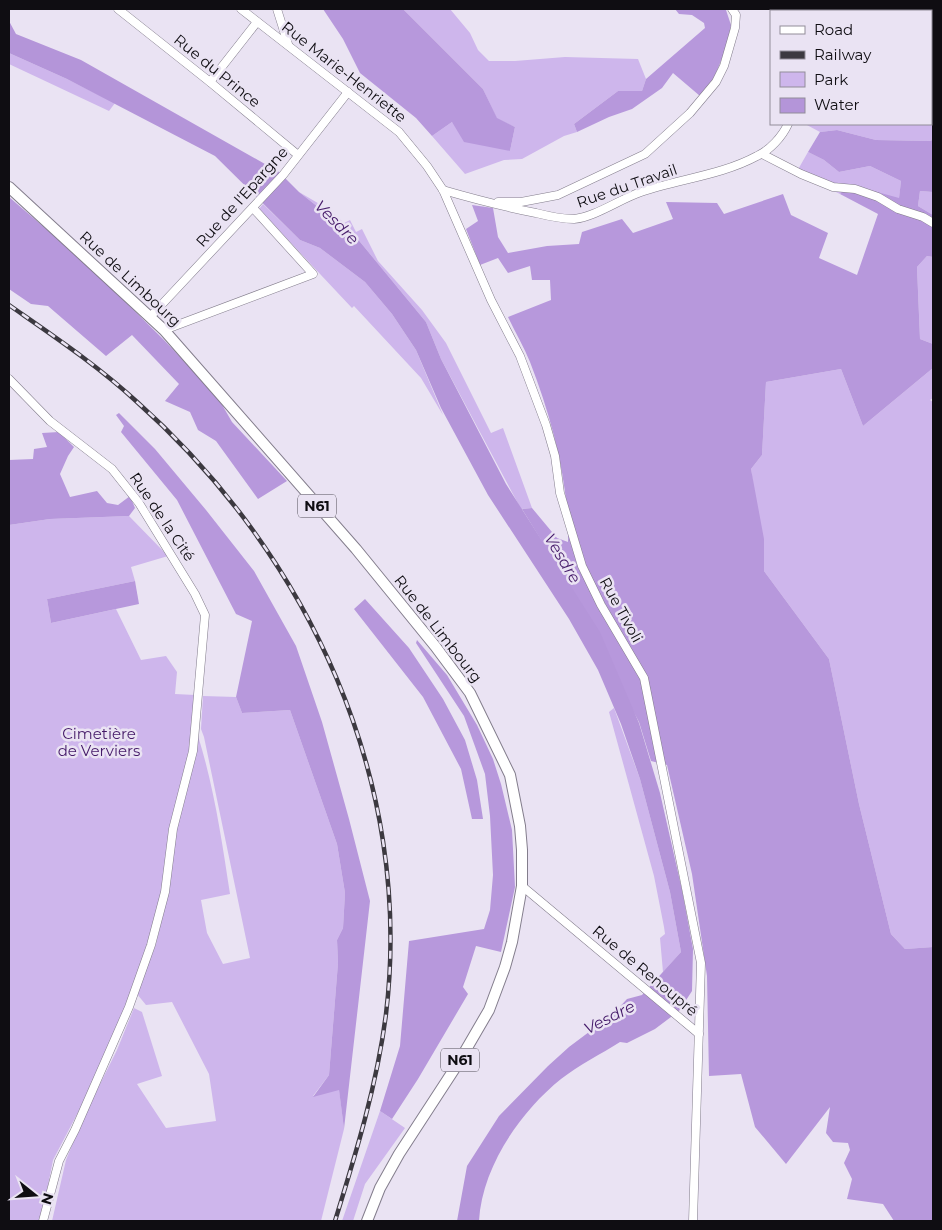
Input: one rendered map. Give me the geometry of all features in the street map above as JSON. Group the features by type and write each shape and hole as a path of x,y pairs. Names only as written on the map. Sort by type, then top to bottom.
{"main road":[{"name":"Rue de Limbourg","path":"9,187 151,316 356,549 435,646 470,693 510,775 520,826 522,886 512,942 505,967 488,1010 457,1065 398,1154 380,1188 367,1221"}],"street":[{"name":"Rue du Prince","path":"118,9 298,155"},
{"name":"Rue Marie-Henriette","path":"241,9 400,132 443,190 454,215"},
{"path":"277,9 288,44"},
{"path":"443,190 488,201 521,202 558,195 645,154 690,113 716,82 724,66 733,35 736,15 732,9"},
{"path":"210,82 257,22"},
{"name":"Rue de l'Epargne","path":"151,316 283,175 348,92"},
{"name":"Rue du Travail","path":"488,201 521,210 574,219 600,210 639,192 730,168 762,154 778,139 787,125"},
{"path":"762,154 824,184 833,187 855,189 870,194 898,209 923,217 933,223"},
{"path":"164,330 313,274 254,207"},
{"name":"Rue Tivoli","path":"454,215 492,300 524,364 555,456 560,493 582,566 601,605 644,678 701,963 699,1034"},
{"name":"Rue de la Cité","path":"9,382 50,422 112,469 139,503 205,615 193,751 173,829 166,892 129,1007 75,1130 59,1160 43,1221"},
{"name":"Rue de Renoupré","path":"522,886 699,1034 693,1221"}],"green space":[{"path":"403,9 450,9 470,33 478,50 489,61 565,57 638,59 646,79 642,91 618,91 574,124 577,132 564,136 522,159 504,160 465,174 432,136 452,122 510,151 515,127 497,119 483,89"},
{"path":"933,9 933,86 932,10 891,10"},
{"path":"9,53 115,103 109,111 9,64"},
{"path":"807,125 933,125 933,138 931,141 876,140 837,130 820,132"},
{"path":"808,152 824,160 839,172 870,166 901,181 899,199 848,184 840,194 796,173"},
{"path":"920,191 933,192 933,215 918,206"},
{"path":"299,192 328,209 344,223 350,220 356,232 362,229 378,261 422,310 446,343 491,433 503,428 532,508 521,509 441,359 426,322 356,237"},
{"path":"263,204 300,240 320,248 365,282 392,314 416,350 443,415 421,378 259,209"},
{"path":"927,256 933,257 933,344 920,339 917,267"},
{"path":"933,368 933,398 930,400 933,402 933,947 905,949 891,934 859,804 829,659 764,571 751,469 762,455 766,382 841,369 863,426"},
{"name":"Cimetière de Verviers","path":"129,516 168,556 131,567 135,581 47,599 51,623 116,609 141,660 166,656 177,672 175,694 195,695 190,749 162,893 147,945 125,1008 85,1099 53,1160 41,1221 9,1221 9,525 50,519"},
{"path":"203,696 236,697 242,713 290,710 337,844 345,893 343,928 337,940 338,963 329,1075 313,1096 339,1089 344,1129 321,1221 52,1221 66,1160 83,1118 117,1050 134,1008 142,1012 162,1076 137,1084 166,1128 216,1121 209,1074 172,1002 146,1005 137,994 156,944 170,884 176,832 198,736 213,794 230,894 201,900 207,933 223,964 250,958 201,729"},
{"path":"614,708 640,779 670,892 681,952 663,972 660,938 665,934 664,927 654,876 609,712"},
{"path":"380,1111 405,1128 365,1184 353,1221 342,1221"}],"shaded area":[{"path":"323,9 403,9 483,89 497,118 515,127 510,151 464,142 452,122 432,136 416,118 360,73 343,39"},
{"path":"675,9 726,10 731,25 727,46 714,78 700,96 673,73 662,88 632,109 577,132 574,124 618,91 642,91 646,79 705,28 704,23 692,15 679,14"},
{"path":"837,130 876,140 931,141 933,138 933,192 920,191 918,206 933,215 933,257 927,256 917,267 920,339 933,344 933,368 863,426 841,369 766,382 762,455 751,469 764,539 764,571 829,659 859,804 891,934 905,949 933,947 933,1221 894,1221 883,1204 847,1199 852,1179 844,1163 850,1150 848,1143 833,1142 826,1133 830,1107 786,1164 755,1127 741,1074 709,1076 707,976 692,874 667,765 651,761 639,722 551,556 522,509 532,508 557,538 568,542 566,496 558,450 530,362 508,317 551,300 550,280 532,280 530,266 508,273 498,258 480,265 466,229 478,221 472,205 493,208 498,237 508,253 547,246 579,244 582,232 622,219 633,233 673,219 666,202 717,203 724,214 783,194 791,215 828,233 819,258 857,275 878,214 840,194 848,184 899,198 901,181 870,166 839,172 824,160 808,152 820,132"},
{"path":"9,197 88,265 164,340 217,396 232,422 287,481 258,499 216,441 198,430 190,412 165,401 179,384 132,335 106,356 48,306 31,304 9,289"},
{"path":"119,413 155,449 254,571 296,646 322,722 370,901 344,1129 339,1090 313,1097 329,1075 338,963 337,940 343,928 345,893 337,844 290,710 242,713 236,697 252,621 236,614 177,500 121,432 124,426 116,415"},
{"path":"59,432 74,447 60,474 70,497 97,491 107,503 118,505 130,496 135,508 129,516 50,519 9,525 9,460 33,459 34,449 47,447 42,433"},
{"path":"135,581 139,604 51,623 47,599"},
{"path":"365,599 409,648 443,699 465,740 477,780 483,819 472,819 461,769 423,697 354,609"},
{"path":"417,640 447,675 477,725 493,759 512,830 515,887 501,952 476,946 463,987 468,994 392,1119 380,1111 400,1046 409,941 484,929 490,910 493,875 490,816 485,774 464,716 416,643"}],"water":[{"name":"Vesdre","path":"9,21 16,34 81,60 279,172 299,192 356,237 426,322 441,359 506,484 600,632 639,723 660,793 682,890 693,949 692,991 679,1011 655,1029 627,1043 620,1042 575,1069 546,1092 531,1108 518,1124 495,1161 487,1181 479,1221 457,1221 467,1166 499,1116 569,1047 613,1014 627,999 642,995 681,952 670,892 640,779 621,724 598,670 569,619 488,495 441,408 416,350 392,314 365,282 320,248 300,240 215,156 67,79 9,53"}],"railway":[{"path":"9,305 106,375 136,401 198,462 252,529 299,601 336,678 365,758 383,842 390,927 386,1014 371,1093 335,1221"}]}
